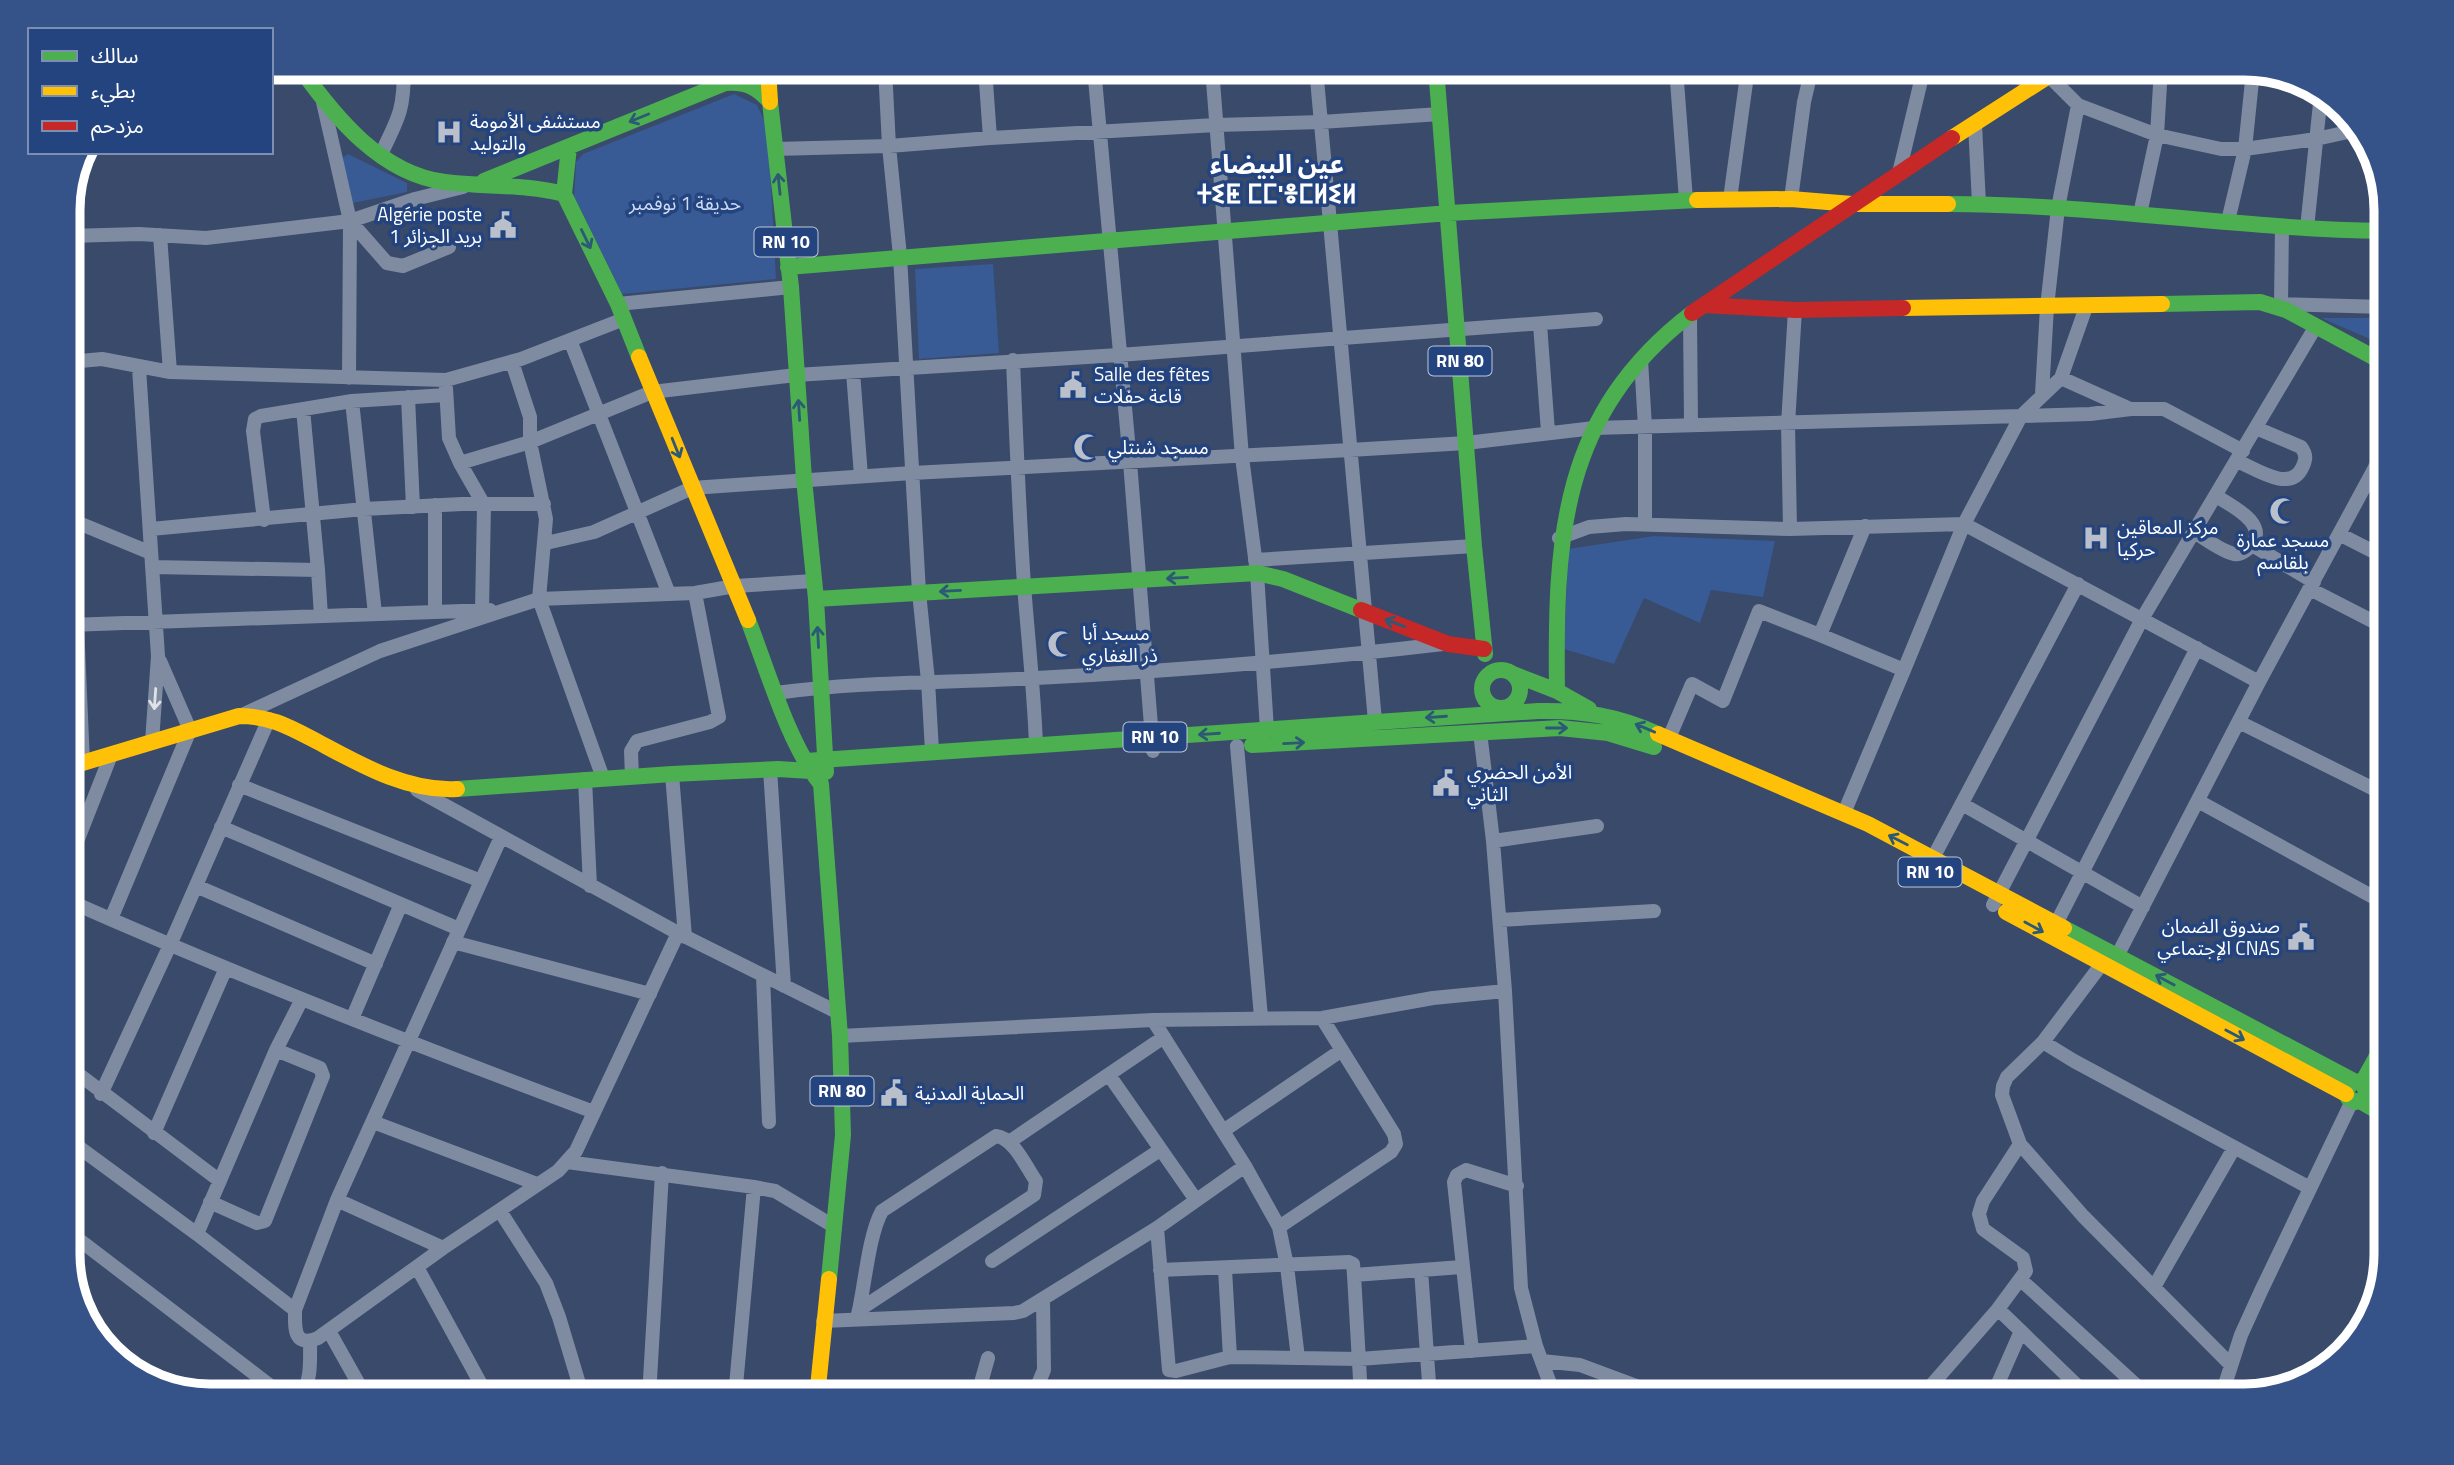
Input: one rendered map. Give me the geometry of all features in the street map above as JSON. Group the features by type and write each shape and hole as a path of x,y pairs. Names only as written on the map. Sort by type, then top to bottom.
{"main road":[{"name":"RN 80","path":"1437,80 1484,652 1481,714 1483,737"},
{"path":"1557,691 1556,579 1559,538 1576,471 1594,428 1632,369 1656,343 1690,316 1852,204 1975,124 2034,80"},
{"path":"309,81 323,101 358,137 399,165 430,179 473,184 535,186 564,194"},
{"path":"769,81 770,102"},
{"path":"473,184 725,83 749,83 759,88 770,102"},
{"name":"RN 10","path":"770,102 791,287 804,479 816,599 825,771"},
{"path":"569,147 564,194 621,312 652,392 735,586 804,767"},
{"path":"788,267 1449,213 1686,200 1791,199 1852,204 1979,204 2373,231"},
{"path":"1704,306 1794,310 2260,302 2277,304 2373,357"},
{"path":"816,599 1138,580 1256,567 1448,644 1484,652 1517,679 1520,691 1483,737"},
{"path":"1508,709 1507,706 1494,706 1484,691 1491,673 1508,672 1557,691 1594,712"},
{"name":"RN 10","path":"804,767 825,771 1152,744 1268,730 1481,714 1508,709 1594,712 1631,722 1844,813 1933,858 2106,967 2357,1091 2374,1094"},
{"path":"81,764 239,716 269,719 388,777 410,785 438,790 804,767 825,771"},
{"name":"RN 10","path":"825,771 932,751 1036,744 1237,746 1483,737 1523,729 1589,728 1635,739 1840,825 1997,899 2057,922 2357,1091 2374,1106"},
{"name":"RN 80","path":"818,1384 843,1135 825,771"},
{"path":"2357,1091 2374,1061"}],"street":[{"path":"1317,80 1375,721"},
{"path":"1677,80 1686,200"},
{"path":"1730,199 1746,80"},
{"path":"1791,199 1809,80"},
{"path":"1899,173 1921,80"},
{"path":"2047,80 2078,105 2157,135 2221,149 2245,149 2347,132"},
{"path":"2140,214 2157,135 2160,80"},
{"path":"381,153 401,114 404,81"},
{"path":"886,81 900,256 919,592 932,751"},
{"path":"986,81 990,138"},
{"path":"1095,81 1130,462 1152,744"},
{"path":"1213,81 1242,457 1256,567 1268,730"},
{"path":"2228,221 2245,149 2252,81"},
{"path":"323,101 350,221 349,378"},
{"path":"2042,394 2047,307 2058,208 2078,105"},
{"path":"2308,228 2320,106"},
{"path":"775,149 889,146 990,138 1440,114"},
{"path":"1975,124 1979,204"},
{"path":"81,236 160,235 206,238 350,221 415,199 473,184"},
{"path":"350,221 387,263 403,266 449,247"},
{"path":"2282,226 2277,304 2373,307"},
{"path":"160,235 170,372"},
{"path":"264,520 253,425 255,419 261,416 352,401 408,397 446,387 570,340 621,312 791,287"},
{"path":"1844,813 1964,524 2021,416 2061,378 2086,307"},
{"path":"1790,529 1787,424 1794,310"},
{"path":"1690,316 1690,424"},
{"path":"460,463 530,442 652,392 796,375 1235,347 1596,319"},
{"path":"1541,324 1548,432"},
{"path":"1997,899 2143,619 2316,326"},
{"path":"570,340 668,594"},
{"path":"81,361 102,359 170,372 349,378 446,387"},
{"path":"1013,360 1017,467 1034,678 1036,744"},
{"path":"1641,360 1645,426 1645,524"},
{"path":"512,362 530,417 530,442 544,504 546,543 539,599 603,778"},
{"path":"139,368 158,656 152,742"},
{"path":"853,372 860,476"},
{"path":"2061,378 2131,409"},
{"path":"446,387 449,438 484,505 482,611"},
{"path":"408,397 413,507"},
{"path":"352,401 375,614"},
{"path":"303,409 321,616"},
{"path":"546,543 594,532 692,488 804,479 1466,443 1594,428 1690,424 1787,424 2164,409 2282,480 2292,480 2306,460 2301,447 2256,428"},
{"path":"2231,1366 2083,1216 2020,1144 2002,1095 2003,1086 2007,1077 2043,1042 2118,954 2259,682 2373,471"},
{"path":"2194,532 2232,554 2240,554 2252,545 2256,533 2250,518 2216,496"},
{"path":"151,529 363,509 544,504"},
{"path":"435,505 435,612"},
{"path":"1559,538 1589,527 1645,524 1790,529 1964,524 2259,682"},
{"path":"81,525 151,560 318,570"},
{"path":"1820,635 1865,526"},
{"path":"2339,534 2373,552"},
{"path":"2252,545 2312,585 2373,621"},
{"path":"1256,567 1359,553 1474,546"},
{"path":"239,716 380,651 539,599 695,593 735,586 813,581"},
{"path":"1933,858 2078,584"},
{"path":"632,777 631,751 637,741 710,722 719,717 695,593"},
{"path":"81,624 482,611 515,607"},
{"path":"1669,738 1692,684 1723,701 1759,611 1903,670"},
{"path":"776,693 820,687 1034,678 1264,663 1448,644"},
{"path":"2057,922 2197,648"},
{"path":"111,919 190,730 158,656"},
{"path":"101,1094 269,719"},
{"path":"2239,722 2374,789"},
{"path":"1483,737 1505,991 1521,1289 1536,1346 1550,1384"},
{"path":"1237,746 1261,1017"},
{"path":"81,831 111,755"},
{"path":"770,769 783,986"},
{"path":"501,837 337,1200 295,1310 297,1335 303,1340 310,1342 329,1331 418,1269 443,1248 558,1171 576,1151 650,994 682,935 671,774"},
{"path":"585,779 590,886"},
{"path":"240,785 481,881"},
{"path":"410,785 682,935 839,1013"},
{"path":"2198,800 2374,897"},
{"path":"1962,804 2143,907"},
{"path":"1493,841 1597,826"},
{"path":"221,827 401,904 456,936 650,994"},
{"path":"196,886 376,964"},
{"path":"352,1019 401,904"},
{"path":"81,906 408,1042 594,1112"},
{"path":"1500,920 1654,911"},
{"path":"153,1133 226,968"},
{"path":"764,976 769,1122"},
{"path":"840,1036 1153,1020 1322,1018 1433,998 1505,991"},
{"path":"197,1234 275,1050 302,999"},
{"path":"1279,1227 1391,1152 1396,1144 1394,1134 1322,1018"},
{"path":"1153,1020 1245,1166 1279,1227 1287,1266 1298,1358"},
{"path":"1009,1142 1164,1037"},
{"path":"2043,1042 2310,1188"},
{"path":"210,1202 257,1223 262,1224 265,1221 323,1076 320,1068 275,1050"},
{"path":"1223,1131 1342,1050"},
{"path":"1109,1074 1196,1200"},
{"path":"81,1077 220,1181"},
{"path":"2225,1384 2241,1335 2260,1291 2357,1091"},
{"path":"373,1122 537,1184"},
{"path":"996,1136 1009,1142 1036,1181 1034,1195 858,1314 877,1219 882,1211 996,1136"},
{"path":"1932,1384 1998,1309 2026,1271 2023,1258 1983,1229 1979,1214 1983,1201 2020,1144"},
{"path":"2154,1287 2234,1148"},
{"path":"81,1149 295,1310"},
{"path":"992,1261 1160,1150"},
{"path":"567,1162 662,1173 775,1191 835,1227"},
{"path":"824,1321 858,1314 1014,1313 1044,1299 1157,1227 1245,1166"},
{"path":"1472,1351 1454,1182 1457,1175 1466,1170 1517,1186"},
{"path":"650,1384 662,1173"},
{"path":"736,1384 754,1187"},
{"path":"337,1200 443,1248"},
{"path":"499,1211 546,1283 579,1384"},
{"path":"1157,1227 1169,1370 1177,1371 1230,1357 1359,1359 1536,1346"},
{"path":"81,1241 268,1384"},
{"path":"1160,1270 1349,1262 1353,1264 1360,1384"},
{"path":"1354,1275 1462,1267"},
{"path":"418,1269 481,1384"},
{"path":"1225,1269 1230,1357"},
{"path":"1421,1270 1429,1384"},
{"path":"2021,1280 2135,1384"},
{"path":"1037,1384 1044,1370 1044,1299"},
{"path":"1998,1309 2076,1384"},
{"path":"329,1331 359,1384"},
{"path":"1998,1384 2021,1331"},
{"path":"306,1384 310,1342"},
{"path":"981,1384 988,1358"},
{"path":"1542,1362 1580,1365 1631,1384"}],"green space":[{"name":"حديقة 1 نوفمبر","path":"734,94 757,105 768,128 776,279 622,294 574,196 576,162 583,154"},
{"path":"348,154 407,183 407,192 353,203 342,158"},
{"path":"993,264 999,353 919,359 915,269"},
{"path":"2321,318 2373,318 2373,340"},
{"path":"1654,536 1775,541 1763,597 1711,590 1700,623 1644,598 1614,664 1564,649 1568,549"}],"traffic: fast":[{"path":"1437,80 1485,654"},
{"path":"310,81 344,123 380,155 400,168 445,182 564,194 618,304 639,357"},
{"path":"484,181 725,83 750,86 770,102 791,287 804,479 816,599 826,772"},
{"path":"564,194 569,147"},
{"path":"788,267 1449,213 1697,200"},
{"path":"1948,204 2057,208 2276,226 2373,231"},
{"path":"2162,304 2260,302 2286,310 2373,357"},
{"path":"1557,691 1559,582 1564,531 1574,483 1591,437 1615,393 1648,352 1692,313"},
{"path":"816,599 1257,573 1283,579 1361,610"},
{"path":"748,620 789,728 809,768 821,784 840,1036 843,1135 829,1279"},
{"path":"1501,670 1514,676 1520,689 1514,702 1501,708 1488,702 1482,689 1488,676 1501,670"},
{"path":"1513,674 1557,691 1589,709"},
{"path":"806,761 1538,711 1600,715 1658,734"},
{"path":"1252,745 1560,728 1608,733 1654,747"},
{"path":"457,789 672,774 778,769 810,771"},
{"path":"2064,928 2362,1083 2367,1093 2363,1099 2356,1102 2348,1098 2346,1090 2354,1081"},
{"path":"2362,1083 2374,1062"},
{"path":"2360,1101 2374,1109"}],"traffic: slow":[{"path":"1952,138 2042,80"},
{"path":"769,81 770,102"},
{"path":"1697,200 1791,199 1852,204 1948,204"},
{"path":"1903,308 2162,304"},
{"path":"639,357 748,620"},
{"path":"81,763 239,716 262,718 281,724 368,768 403,782 439,789 457,789"},
{"path":"1658,734 1868,824 2064,928"},
{"path":"2006,912 2346,1094"},
{"path":"818,1384 829,1279"}],"traffic: jam":[{"path":"1692,313 1952,138"},
{"path":"1704,305 1795,310 1903,308"},
{"path":"1361,610 1448,644 1484,649"}],"place":[{"name":"مستشفى الأمومة والتوليد","path":"449,132"},
{"name":"Algérie poste 1 بريد الجزائر","path":"503,225"},
{"name":"Salle des fêtes قاعة حفلات","path":"1073,385"},
{"name":"مسجد شنتلي","path":"1087,447"},
{"name":"مسجد عمارة بلقاسم","path":"2283,511"},
{"name":"مركز المعاقين حركيا","path":"2096,538"},
{"name":"مسجد أبا ذر الغفاري","path":"1061,644"},
{"name":"الأمن الحضري الثاني","path":"1446,783"},
{"name":"صندوق الضمان الإجتماعي CNAS","path":"2301,937"},
{"name":"الحماية المدنية","path":"894,1093"}],"district":[{"name":"عين البيضاء ⵜⵉⵟ ⵎⵎ'ⴻⵎⵍⵉⵍ","path":"1277,179"}]}
